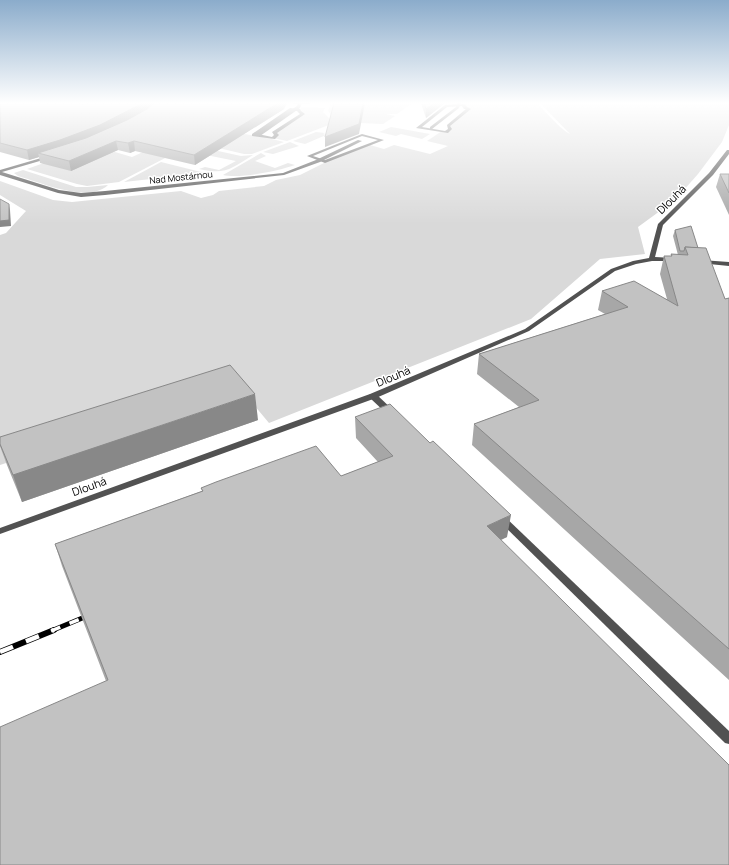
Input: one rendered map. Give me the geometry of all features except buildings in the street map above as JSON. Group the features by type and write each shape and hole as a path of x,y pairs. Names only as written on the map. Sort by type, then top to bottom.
{"street":[{"path":"340,143 308,156 325,162 373,143"},
{"name":"Nad Mostárnou","path":"0,172 58,191 81,195 284,174 320,160 355,143"},
{"name":"Dlouhá","path":"0,531 373,396 527,330 613,270 635,262 652,260 660,225 710,174 729,151"},
{"path":"0,172 57,154"},
{"path":"652,260 678,260"},
{"path":"692,261 729,264"},
{"path":"373,396 396,418"},
{"path":"496,512 729,738"}],"shaded area":[{"path":"148,143 183,143 241,156 253,155 228,170 222,171 208,171 199,169 205,167 219,170 236,161 201,154 169,156 119,182 87,186 27,169 58,158 115,152 132,157 154,147"},
{"path":"199,143 280,143 252,154 244,154"},
{"path":"286,143 293,143 299,146 273,154 263,152"},
{"path":"437,143 721,143 698,174 675,200 638,227 645,254 600,259 531,319 269,423 239,387 0,465 0,235 6,233 26,211 0,195 0,181 53,200 72,202 181,191 201,198 213,195 219,191 264,186 276,180 300,175 328,161 370,145 384,149 394,145 430,154 448,146"},
{"path":"261,153 266,156 255,161 275,168 288,163 295,165 279,170 249,175 223,175"},
{"path":"161,162 205,173 124,182"},
{"path":"23,170 76,187 108,185 99,190 89,192 64,190 18,176 14,173"}],"railway":[{"path":"51,631 92,614"},
{"path":"0,652 54,630"}]}
